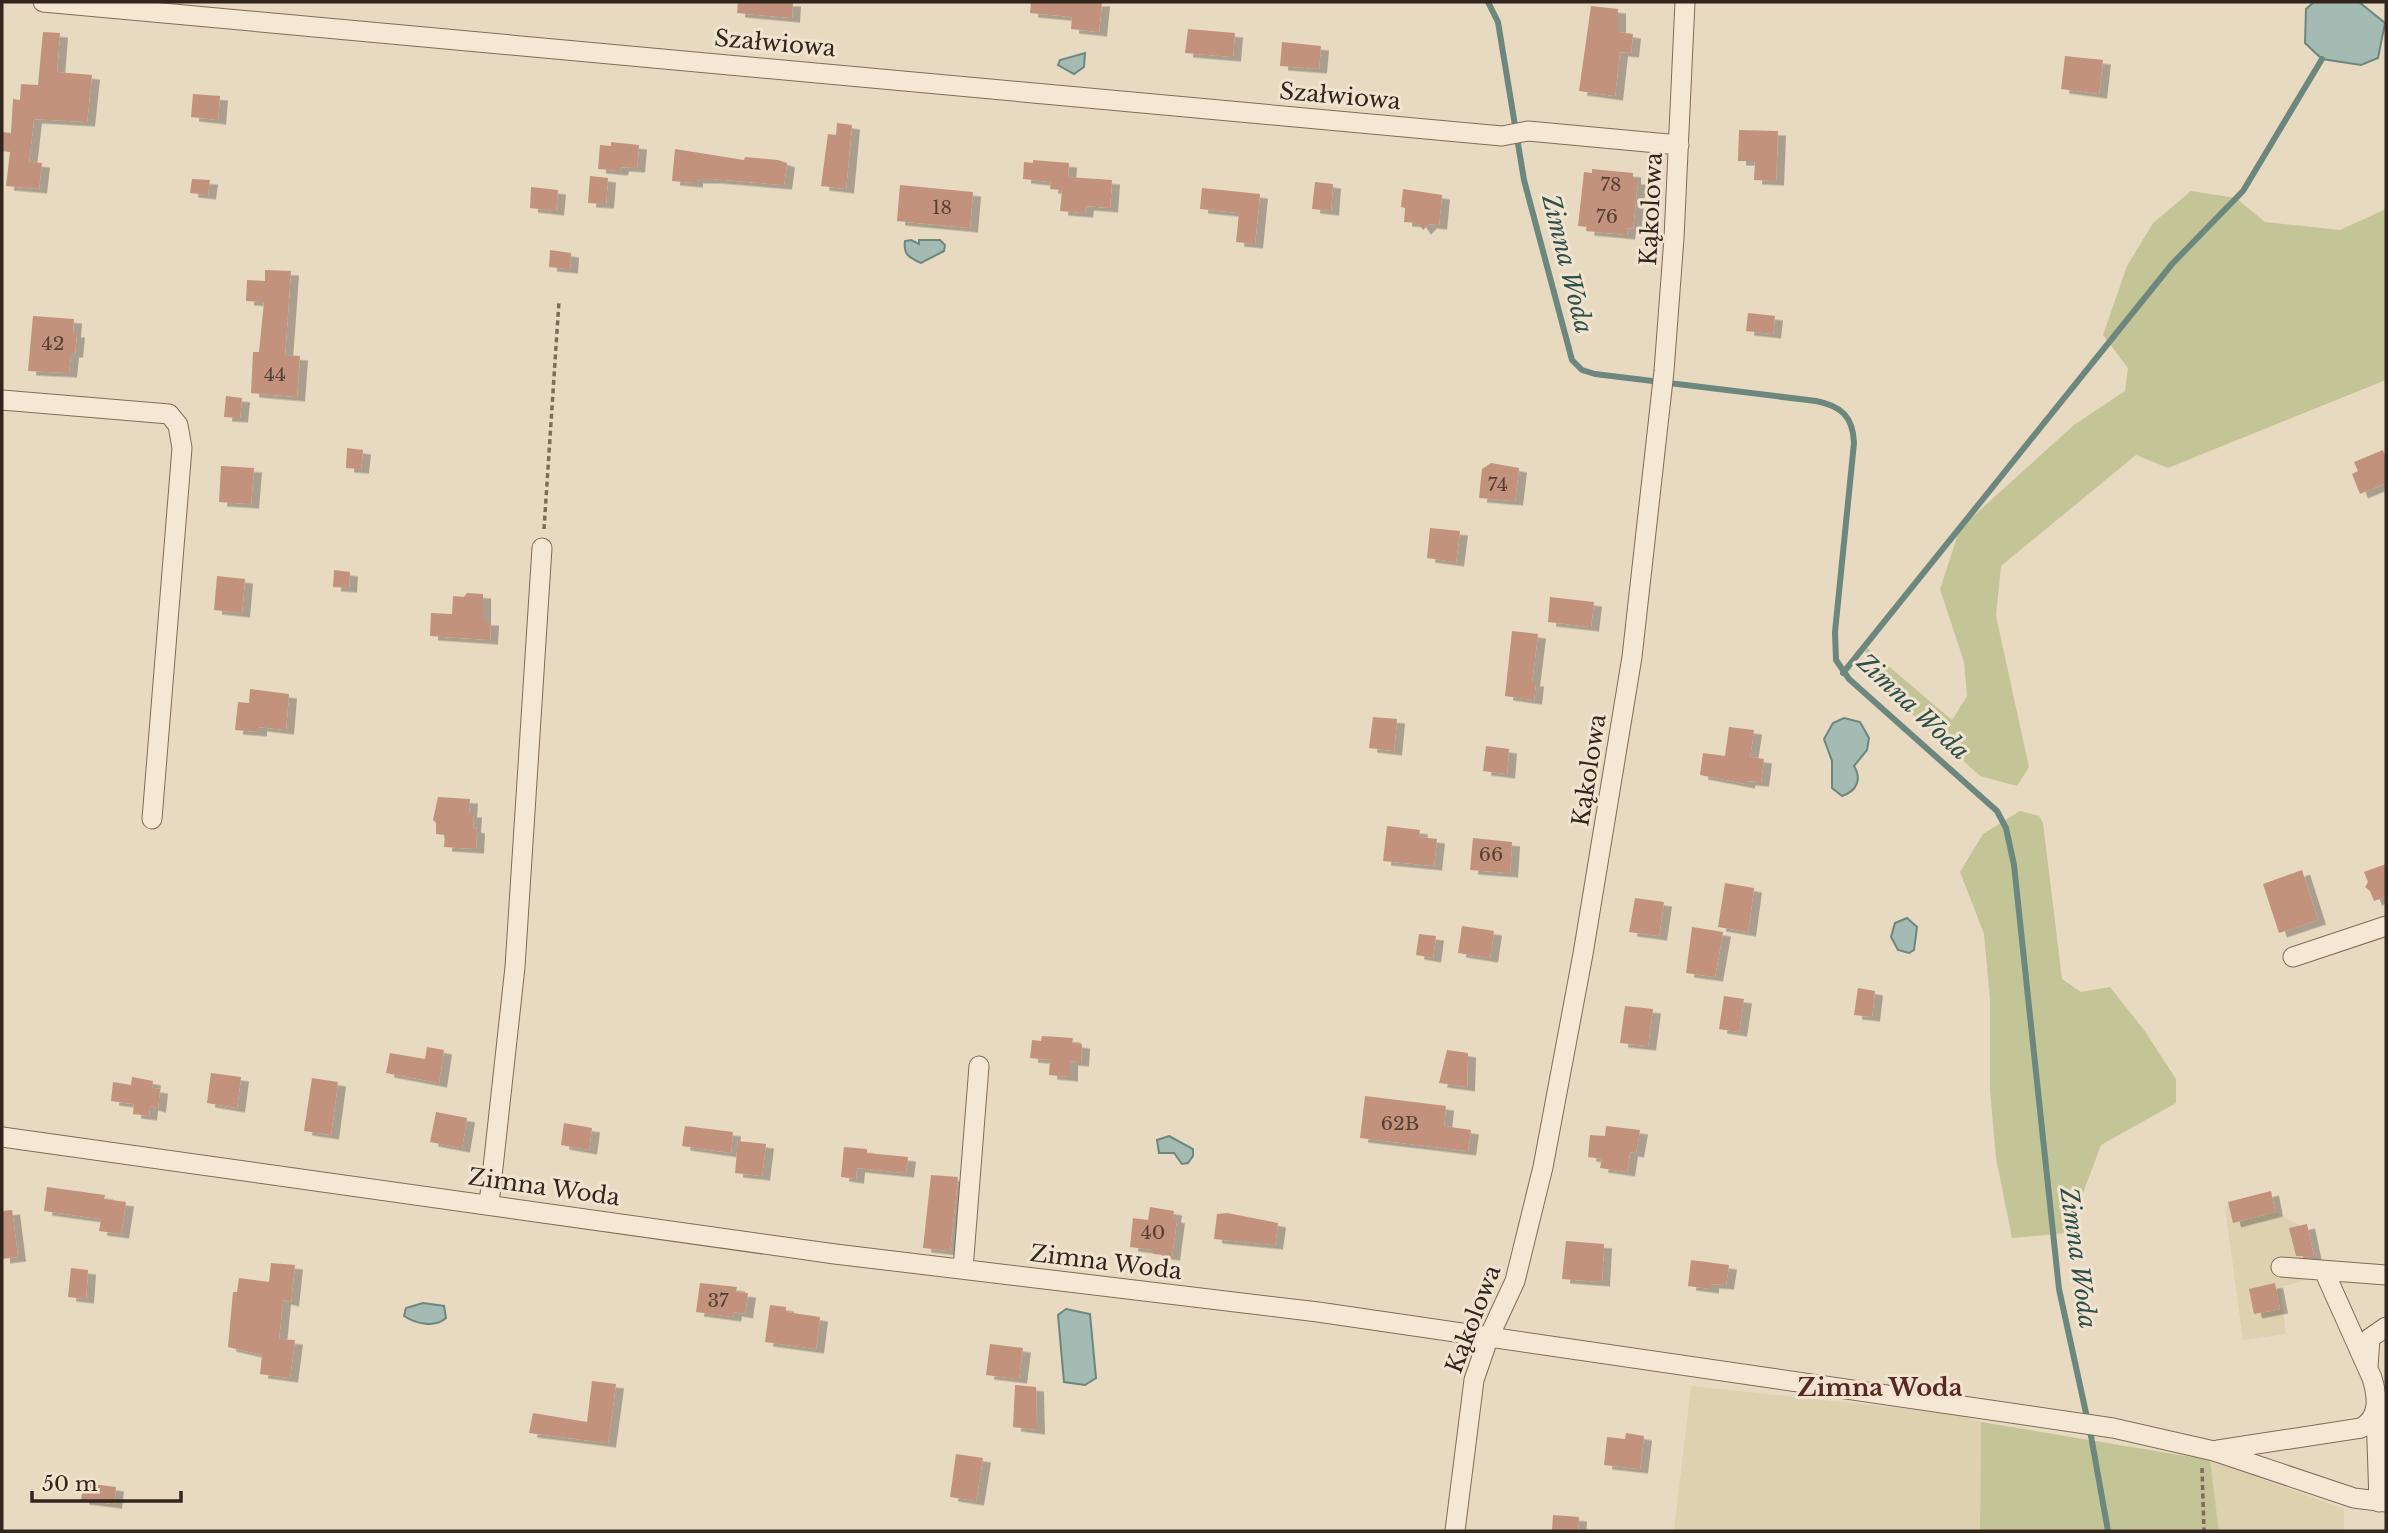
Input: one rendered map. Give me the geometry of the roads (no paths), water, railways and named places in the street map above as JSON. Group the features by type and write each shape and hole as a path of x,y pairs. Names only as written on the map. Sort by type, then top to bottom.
{"street":[{"name":"Szałwiowa","path":"43,2 1502,136 1528,131 1679,145"},
{"name":"Kąkolowa","path":"1455,1531 1472,1391 1488,1339 1507,1300 1523,1252 1543,1167 1583,954 1632,657 1664,371 1679,145 1685,2"},
{"path":"2,400 169,414 178,425 182,448 152,819"},
{"path":"489,1204 515,968 542,548"},
{"path":"2293,957 2386,926"},
{"path":"963,1269 979,1066"},
{"name":"Zimna Woda","path":"2,1138 963,1269 1304,1310 1488,1339 2113,1428 2208,1450 2318,1488 2383,1502"},
{"path":"2280,1267 2325,1273 2386,1275"},
{"path":"2325,1273 2368,1368 2376,1394 2383,1502"},
{"path":"2368,1368 2370,1338 2386,1327"},
{"path":"2208,1450 2361,1427 2370,1422 2376,1412"}],"waterway":[{"name":"Zimna Woda","path":"1488,2 1498,22 1524,180 1572,360 1582,370 1595,374 1816,401 1839,409 1851,426 1854,443 1835,632 1836,660 1849,679 1997,811 2006,828 2014,865 2059,1289 2091,1436 2108,1531"},
{"path":"1843,673 2172,264 2243,191 2322,59"}],"district":[{"name":"Zimna Woda","path":"1880,1388"}]}
